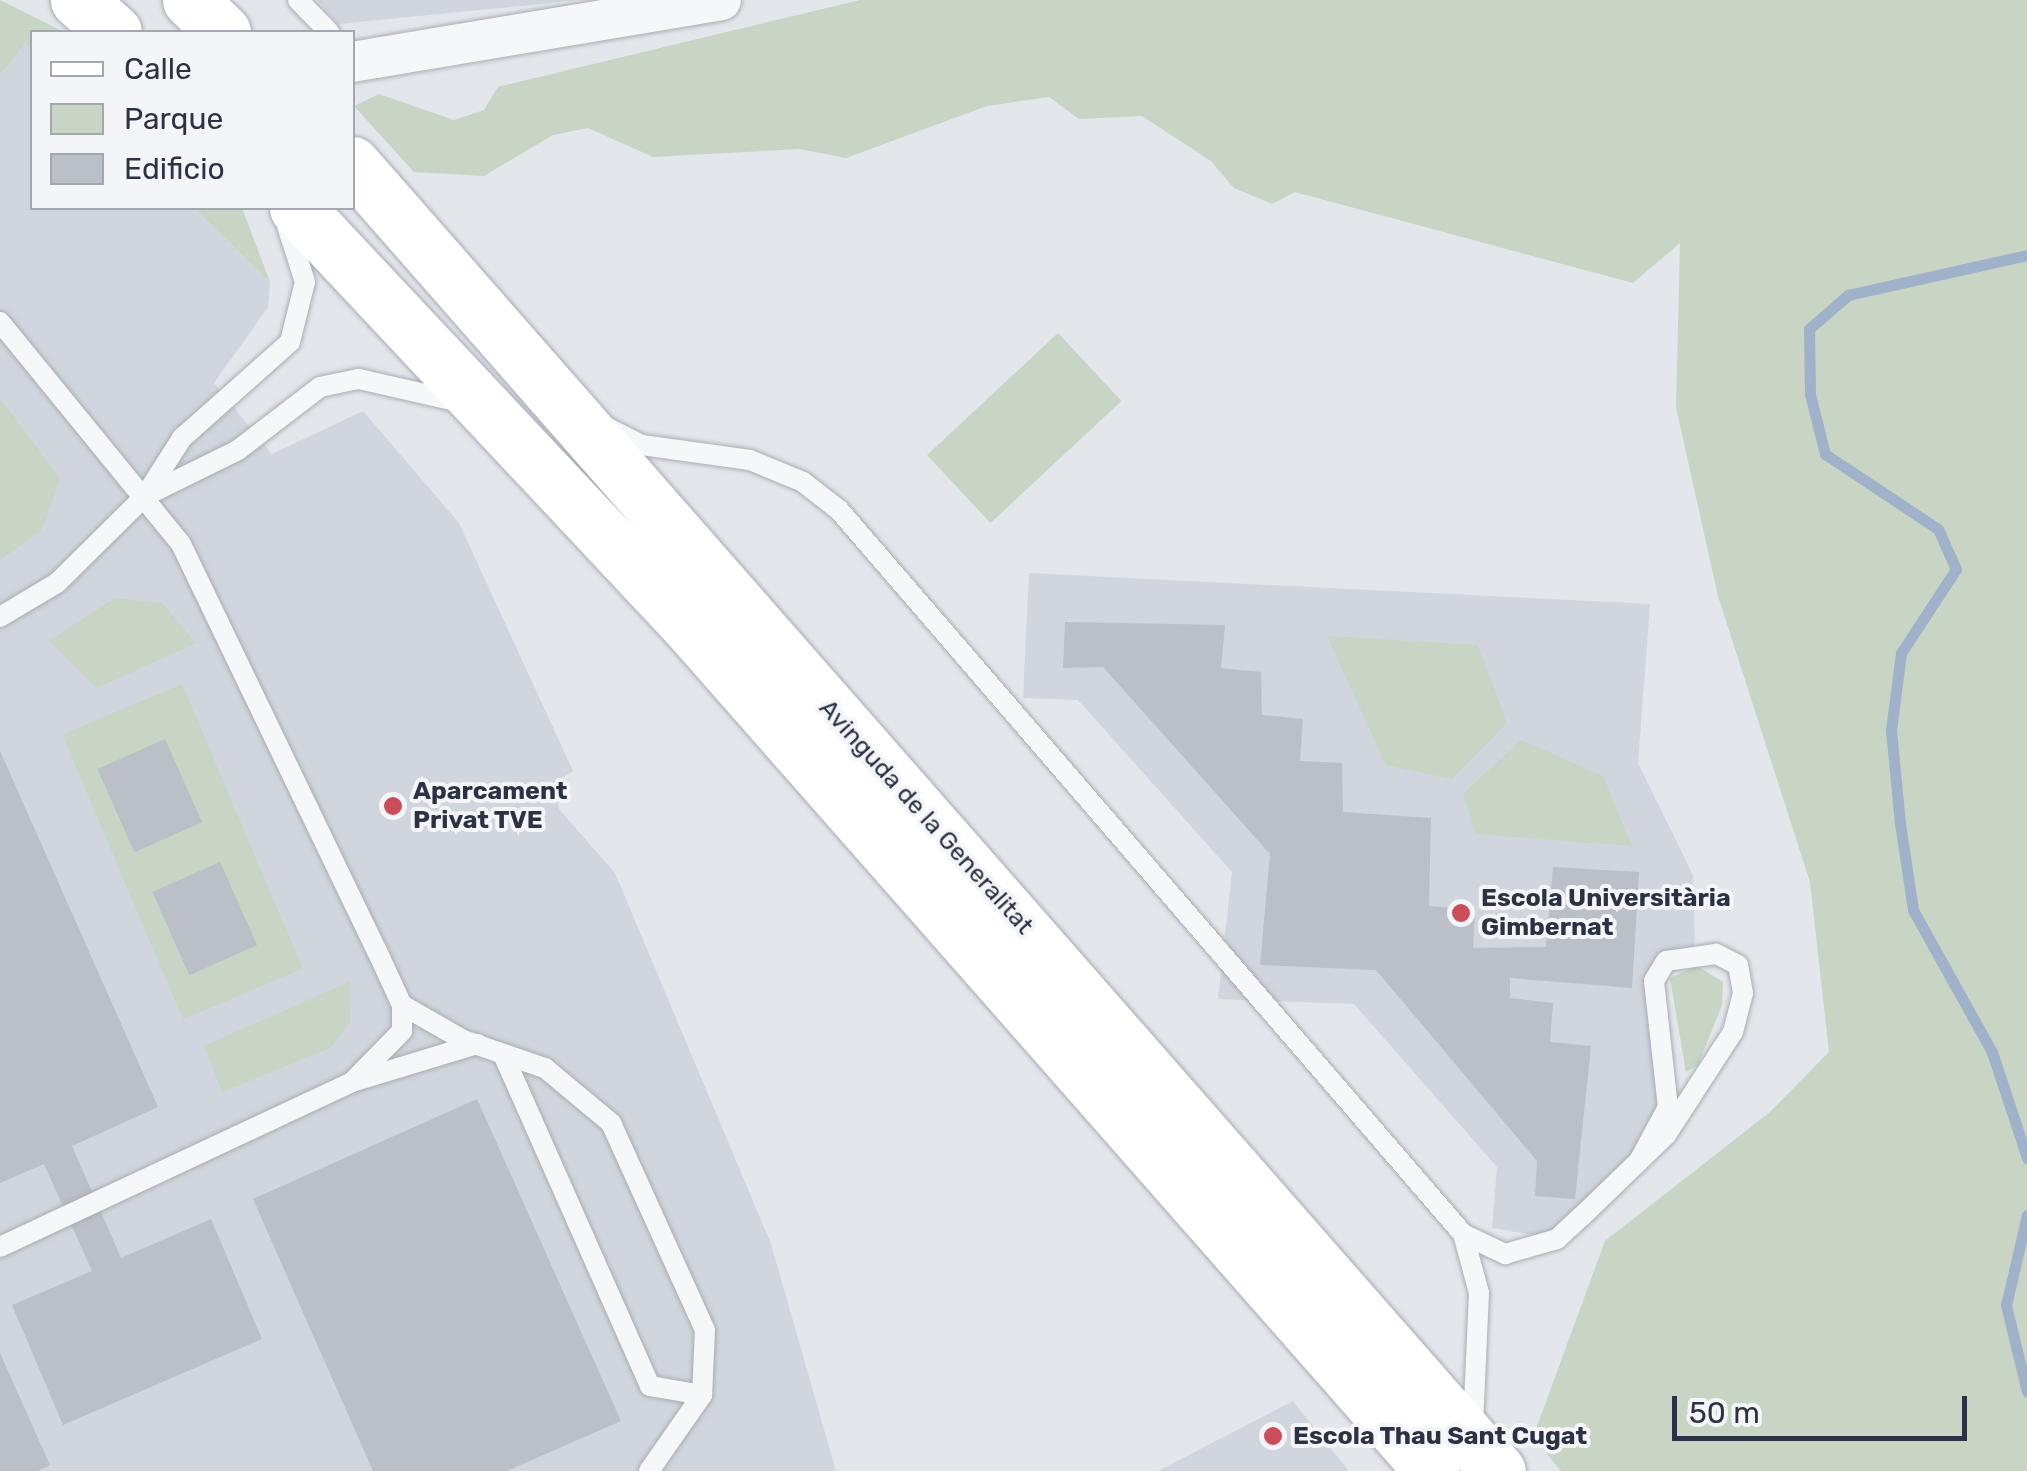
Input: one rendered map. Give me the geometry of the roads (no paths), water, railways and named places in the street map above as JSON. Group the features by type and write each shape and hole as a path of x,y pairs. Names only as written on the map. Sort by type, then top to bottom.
{"street":[{"path":"78,0 112,30"},
{"path":"190,0 221,30"},
{"path":"355,52 721,0"},
{"name":"Avinguda de la Generalitat","path":"355,167 565,398 1468,1460"},
{"name":"Avinguda de la Generalitat","path":"299,210 514,434 1468,1460"}],"lane":[{"path":"298,0 326,30"},
{"path":"0,616 57,582 146,496 182,438 265,371 302,318 305,282 276,210"},
{"path":"0,322 146,496 243,661 402,1005 402,1031 352,1082"},
{"path":"146,496 238,450 292,401 359,379 448,396 514,434"},
{"path":"565,398 642,445 750,460 803,482 839,510 1462,1234 1490,1250 1534,1249 1557,1239 1640,1159 1733,1032 1744,993 1738,965 1716,954 1666,961 1654,981 1669,1092 1640,1159"},
{"path":"402,1005 476,1044 580,1089 612,1123 705,1330 702,1394 649,1471"},
{"path":"0,1246 352,1082 476,1044"},
{"path":"504,1054 650,1386 702,1394"},
{"path":"1462,1234 1479,1293 1468,1460"}],"waterway":[{"path":"2027,255 1848,295 1809,329 1810,394 1825,454 1938,529 1956,569 1901,653 1891,730 1900,823 1913,910 1992,1052 2027,1158"},
{"path":"2027,1215 2006,1305 2027,1392"}],"place":[{"name":"Aparcament Privat TVE","path":"393,806"},
{"name":"Escola Universitària Gimbernat","path":"1461,913"},
{"name":"Escola Thau Sant Cugat","path":"1273,1436"}]}
